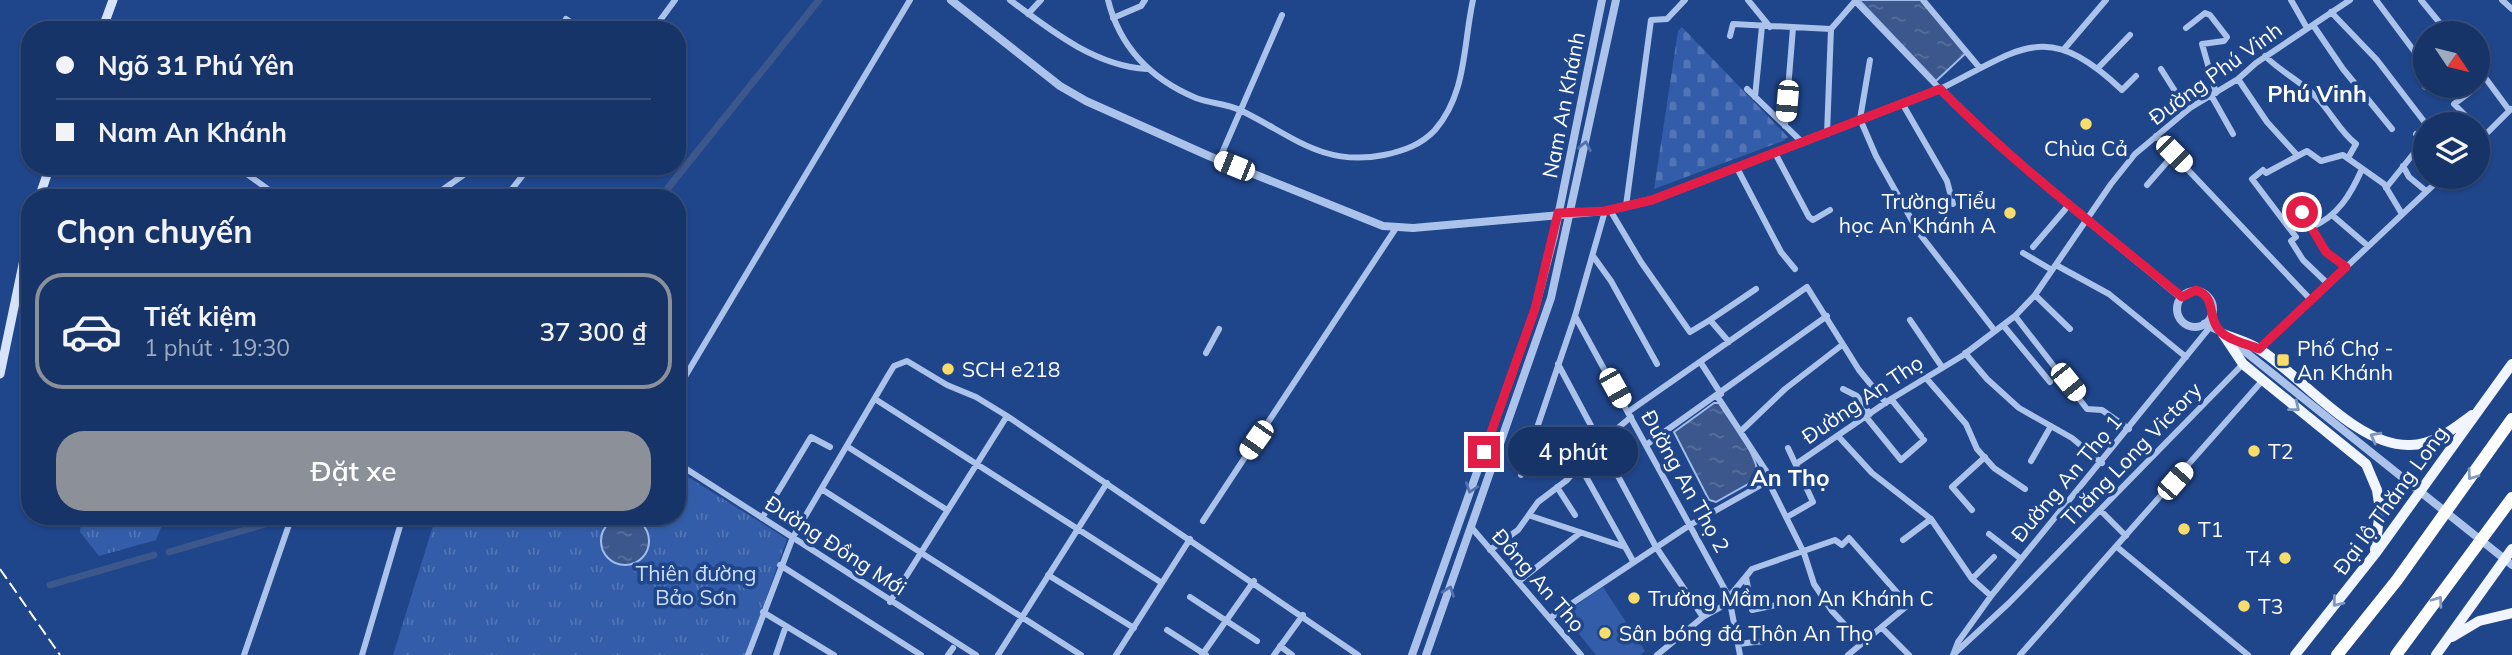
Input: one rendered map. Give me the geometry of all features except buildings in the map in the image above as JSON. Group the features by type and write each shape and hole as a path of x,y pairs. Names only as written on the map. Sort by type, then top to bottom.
{"highway":[{"path":"2337,655 2397,580 2512,419"},
{"path":"2396,655 2512,498"}],"main road":[{"path":"105,21 113,0"},
{"path":"0,374 21,274"},
{"path":"2214,329 2259,349 2382,442 2410,446 2425,443 2441,437 2480,410"},
{"path":"2214,329 2243,364 2262,381 2366,464 2377,489 2380,510 2375,554"},
{"name":"Đại lộ Thăng Long","path":"2295,655 2375,554 2512,364"},
{"path":"2435,655 2512,549"},
{"path":"2449,638 2479,621 2512,613"}],"street":[{"path":"660,21 675,0"},
{"path":"686,375 910,0"},
{"path":"951,0 1060,86 1115,115 1321,203 1396,228 1607,211 1652,200 1940,89 1979,67 2014,52 2047,45 2065,48 2098,68 2122,90 2136,76"},
{"path":"1010,0 1056,35 1116,62 1148,70 1198,99 1229,104 1291,141 1327,155 1366,159 1413,147 1434,131 1453,104 1463,75 1466,32 1473,0"},
{"path":"1028,14 1041,0"},
{"path":"1108,0 1125,45 1148,70"},
{"path":"1113,18 1141,6 1145,0"},
{"name":"Nam An Khánh","path":"1412,655 1535,309 1558,213 1602,0"},
{"name":"Nam An Khánh","path":"1426,655 1546,315 1571,213 1616,0"},
{"path":"1626,206 1651,20 1667,19 1685,0"},
{"path":"1748,0 1770,27"},
{"path":"1827,134 1831,29 1856,0 1976,125 2068,206 2182,297"},
{"path":"1923,0 1979,67"},
{"path":"2291,0 2392,129"},
{"name":"Đường Phú Vinh","path":"2086,219 2136,154 2187,110 2238,79 2265,56 2350,0"},
{"path":"2376,0 2413,50"},
{"path":"2421,0 2438,21"},
{"path":"2502,0 2512,9"},
{"path":"2065,48 2104,1"},
{"path":"2331,12 2377,60 2417,112"},
{"path":"2186,27 2205,13 2210,15 2227,37 2224,41 2202,44 2213,94 2232,134"},
{"path":"1219,160 1282,15"},
{"path":"1730,36 1733,24 1831,29"},
{"path":"1755,98 1762,26"},
{"path":"1785,126 1793,28"},
{"path":"2098,68 2130,35"},
{"path":"1116,62 1125,57 1125,45"},
{"path":"2265,56 2315,95 2342,133 2356,144 2347,158"},
{"path":"1870,60 1860,119 1919,233 1996,331"},
{"path":"2161,69 2187,110"},
{"path":"2238,79 2267,122 2297,155"},
{"path":"2490,83 2511,109 2490,130"},
{"path":"1747,89 1802,143"},
{"path":"2462,98 2454,104 2462,112"},
{"path":"1902,103 1947,181 1953,204"},
{"path":"2156,136 2311,300"},
{"path":"2328,284 2297,253 2291,241 2295,237 2252,179 2263,170 2266,173 2297,155 2309,152 2321,161 2337,155 2347,158 2386,188 2402,214"},
{"path":"1775,153 1809,217 1813,220 1830,210"},
{"path":"2147,186 2174,154"},
{"path":"2386,188 2413,155"},
{"path":"2403,166 2409,177 2426,191"},
{"path":"1737,168 1776,243 1795,270"},
{"path":"2312,227 2332,215 2345,202 2362,169"},
{"path":"248,175 268,189"},
{"path":"444,189 463,175"},
{"path":"512,189 523,175"},
{"path":"2259,349 2428,189"},
{"path":"2034,247 2068,206"},
{"path":"1521,475 1531,454 1607,211"},
{"path":"1607,211 1689,331 1756,289"},
{"path":"2302,212 2326,252 2346,267"},
{"path":"2332,215 2368,246"},
{"name":"Đường An Thọ","path":"1787,517 1813,502 1796,464 1965,353 2015,316 2035,295 2086,219"},
{"path":"1203,521 1396,228"},
{"path":"2022,253 2109,294 2186,357"},
{"path":"1593,256 1611,281 1657,364"},
{"path":"1490,551 1518,530 1531,516 1538,502 1580,466 1630,414 1807,287 1827,316 1842,345 1923,438 1901,460 1857,396 1843,389"},
{"path":"2214,329 2212,305 2205,295 2196,290 2182,297 2177,311 2181,321 2194,327 2214,329 2512,565"},
{"path":"2035,295 2070,329"},
{"name":"Đường An Thọ 2","path":"1575,316 1729,600 1740,655"},
{"path":"1646,445 1827,316"},
{"path":"2015,316 2087,409 2102,410 2129,429"},
{"path":"2211,316 2214,329"},
{"path":"1710,320 1729,342"},
{"path":"1910,320 1941,367"},
{"path":"2003,325 2050,382"},
{"path":"1206,353 1219,329"},
{"name":"Đường An Thọ 1","path":"1953,655 1958,642 2021,559 2186,357 2214,329"},
{"path":"1741,431 1785,389 1842,345"},
{"path":"1965,353 1987,379 2019,408 2052,426 2102,463"},
{"path":"748,655 780,565 793,537 894,366 907,360 947,386 976,397 1007,416 1254,581 1358,655"},
{"path":"1701,363 1768,474 1768,481 1804,553 1814,584 1832,611 1863,643"},
{"path":"1558,364 1656,547 1703,617"},
{"name":"Thăng Long Victory","path":"1953,655 2243,364"},
{"path":"1926,378 1966,424 1994,468 2025,489"},
{"path":"2020,655 2262,381"},
{"path":"875,400 1162,583"},
{"path":"890,602 1007,416"},
{"path":"2031,461 2052,426"},
{"path":"762,518 811,436 830,447"},
{"path":"1838,436 1872,473 1931,519 1972,579 1991,597"},
{"path":"848,447 947,510"},
{"path":"1787,448 1796,464"},
{"path":"1972,510 1952,487 1985,457"},
{"path":"1580,466 1633,561"},
{"name":"Đường Đồng Mới","path":"686,469 976,655"},
{"path":"1550,618 1690,525 1768,481"},
{"path":"998,655 1107,484"},
{"path":"1557,487 1575,515"},
{"path":"823,490 1081,655"},
{"path":"2100,510 2126,536"},
{"path":"1531,516 1625,547"},
{"path":"1903,540 1931,519"},
{"path":"1460,520 1471,527"},
{"path":"244,655 289,525"},
{"path":"362,655 400,525"},
{"name":"Đông An Thọ","path":"1471,527 1581,655"},
{"path":"1518,582 1580,533"},
{"path":"1989,534 2021,559"},
{"path":"1657,655 1703,617 1729,600 1752,569 1835,540 1842,545 1849,538 1908,605 1882,628 1877,628 1848,655"},
{"path":"1116,655 1190,539"},
{"path":"2117,547 2248,655"},
{"path":"1972,579 1994,557"},
{"path":"780,565 921,655"},
{"path":"1048,575 1134,628"},
{"path":"1746,577 1752,610 1786,603"},
{"path":"1167,630 1204,654 1254,581"},
{"path":"1190,597 1257,641"},
{"path":"763,612 829,654"},
{"path":"1274,655 1303,615"},
{"path":"776,655 786,626"},
{"path":"1882,628 1909,655"},
{"path":"1738,644 1763,640"},
{"path":"1280,646 1292,655"},
{"path":"948,655 953,648"}],"green space":[{"path":"1682,27 1788,137 1654,189 1678,31"},
{"name":"Thiên đường Bảo Sơn","path":"686,476 787,539 746,655 393,655 433,525 686,525"},
{"path":"81,525 162,525 156,540 99,556 80,532"},
{"name":"Sân bóng đá Thôn An Thọ","path":"1603,587 1645,651 1640,655 1596,655 1563,614"}],"water":[{"path":"1859,0 1922,0 1966,53 1936,81"},
{"path":"1714,403 1719,403 1744,440 1757,471 1757,479 1716,502 1709,500 1674,432"},
{"path":"607,525 643,525 647,532 647,550 642,558 634,563 616,563 608,558 603,550 601,541"}],"waterway":[{"path":"686,166 819,0"},
{"path":"667,189 678,175"},
{"path":"169,552 261,525"},
{"path":"50,585 154,555"}],"railway":[{"path":"0,569 60,655"}],"place":[{"name":"Chùa Cả","path":"2086,124"},
{"name":"Trường Tiểu học An Khánh A","path":"2010,213"},
{"name":"Phố Chợ - An Khánh","path":"2283,360"},
{"name":"SCH e218","path":"948,369"},
{"name":"T2","path":"2254,451"},
{"name":"T1","path":"2184,529"},
{"name":"T4","path":"2285,558"},
{"name":"Trường Mầm non An Khánh C","path":"1634,598"},
{"name":"T3","path":"2244,606"},
{"name":"Sân bóng đá Thôn An Thọ","path":"1605,633"}],"district":[{"name":"Phú Vinh","path":"2317,93"},
{"name":"An Thọ","path":"1790,477"}],"route":[{"path":"1484,452 1535,309 1558,213 1605,211 1652,200 1940,89 1976,125 2068,206 2182,297 2196,290 2208,297 2213,309 2211,316 2218,330 2259,349 2346,267 2326,252 2302,212"}]}
